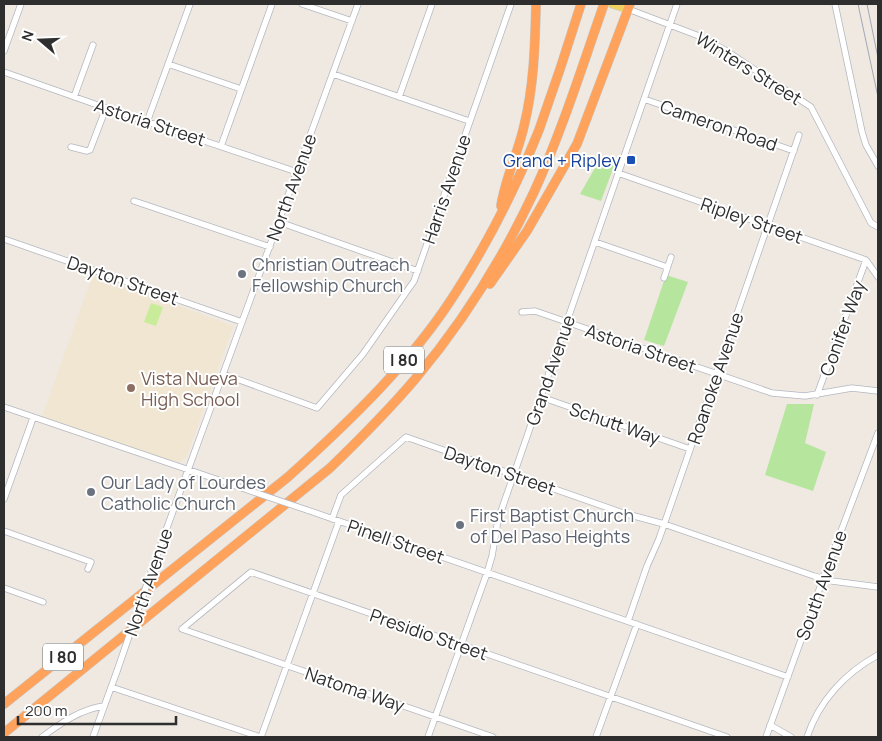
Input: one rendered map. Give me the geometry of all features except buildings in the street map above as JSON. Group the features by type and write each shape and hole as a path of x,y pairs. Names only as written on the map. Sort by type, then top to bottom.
{"highway":[{"path":"500,216 503,192 515,161 530,96 536,4"},
{"name":"I 80","path":"4,733 330,468 375,424 399,397 455,327 508,244 534,193 557,140 604,4"},
{"path":"455,327 478,301 527,230 578,144 629,6"},
{"name":"I 80","path":"4,704 288,477 329,440 367,401 425,335 458,289 500,216 539,129 580,8"}],"main road":[{"name":"Winters Street","path":"612,4 629,6"}],"street":[{"path":"4,51 21,4"},
{"path":"147,122 190,4"},
{"path":"221,146 272,4"},
{"path":"302,4 352,21"},
{"name":"North Avenue","path":"93,737 157,555 358,4"},
{"path":"399,97 432,4"},
{"name":"Harris Avenue","path":"223,374 317,408 384,325 414,281 418,271 511,4"},
{"name":"Grand Avenue","path":"428,737 488,573 498,520 677,4"},
{"path":"835,4 862,132 878,166"},
{"name":"Winters Street","path":"629,6 699,36 725,50 811,107 871,223 878,227"},
{"path":"74,96 93,44"},
{"path":"168,64 241,89"},
{"name":"Astoria Street","path":"4,72 297,172"},
{"path":"332,74 469,121"},
{"name":"Cameron Road","path":"644,99 794,151"},
{"path":"71,146 87,151 90,150 106,108"},
{"name":"Roanoke Avenue","path":"628,621 664,524 799,135"},
{"name":"Ripley Street","path":"618,173 866,260"},
{"path":"134,201 270,247"},
{"path":"279,222 418,271"},
{"name":"Dayton Street","path":"4,239 242,322"},
{"path":"595,242 667,267"},
{"path":"664,278 671,257"},
{"path":"866,260 878,277"},
{"name":"Conifer Way","path":"818,395 866,260"},
{"name":"Astoria Street","path":"522,312 534,311 772,393 792,396 818,395 852,388 878,391"},
{"name":"Schutt Way","path":"541,397 690,449"},
{"name":"Pinell Street","path":"4,407 788,677"},
{"path":"4,499 33,418"},
{"name":"South Avenue","path":"766,737 878,432"},
{"name":"Dayton Street","path":"335,520 340,495 406,437 623,513 664,524 823,579 878,587"},
{"path":"111,687 260,737 313,593 335,520"},
{"path":"4,531 91,562 88,569"},
{"name":"Presidio Street","path":"216,641 182,628 252,572 727,737"},
{"path":"4,588 43,602"},
{"path":"596,737 637,624"},
{"name":"Natoma Way","path":"216,641 493,737"},
{"path":"807,737 819,709 834,690 855,670 878,655"},
{"path":"42,737 67,720 96,707 104,706"},
{"path":"770,725 791,737"}],"shaded area":[{"name":"Vista Nueva High School","path":"93,274 233,326 186,458 180,462 176,463 42,417"}],"green space":[{"path":"599,161 614,166 601,201 580,194"},
{"path":"666,275 688,282 664,346 644,340"},
{"path":"151,303 163,307 156,326 144,322"},
{"path":"787,404 814,404 805,443 826,452 813,491 765,475"}],"tram line":[{"path":"858,4 878,97"},
{"path":"867,4 878,58"}],"place":[{"name":"Grand + Ripley","path":"631,160"},
{"name":"Christian Outreach Fellowship Church","path":"242,274"},
{"name":"Vista Nueva High School","path":"131,388"},
{"name":"Our Lady of Lourdes Catholic Church","path":"91,492"},
{"name":"First Baptist Church of Del Paso Heights","path":"460,525"}]}
